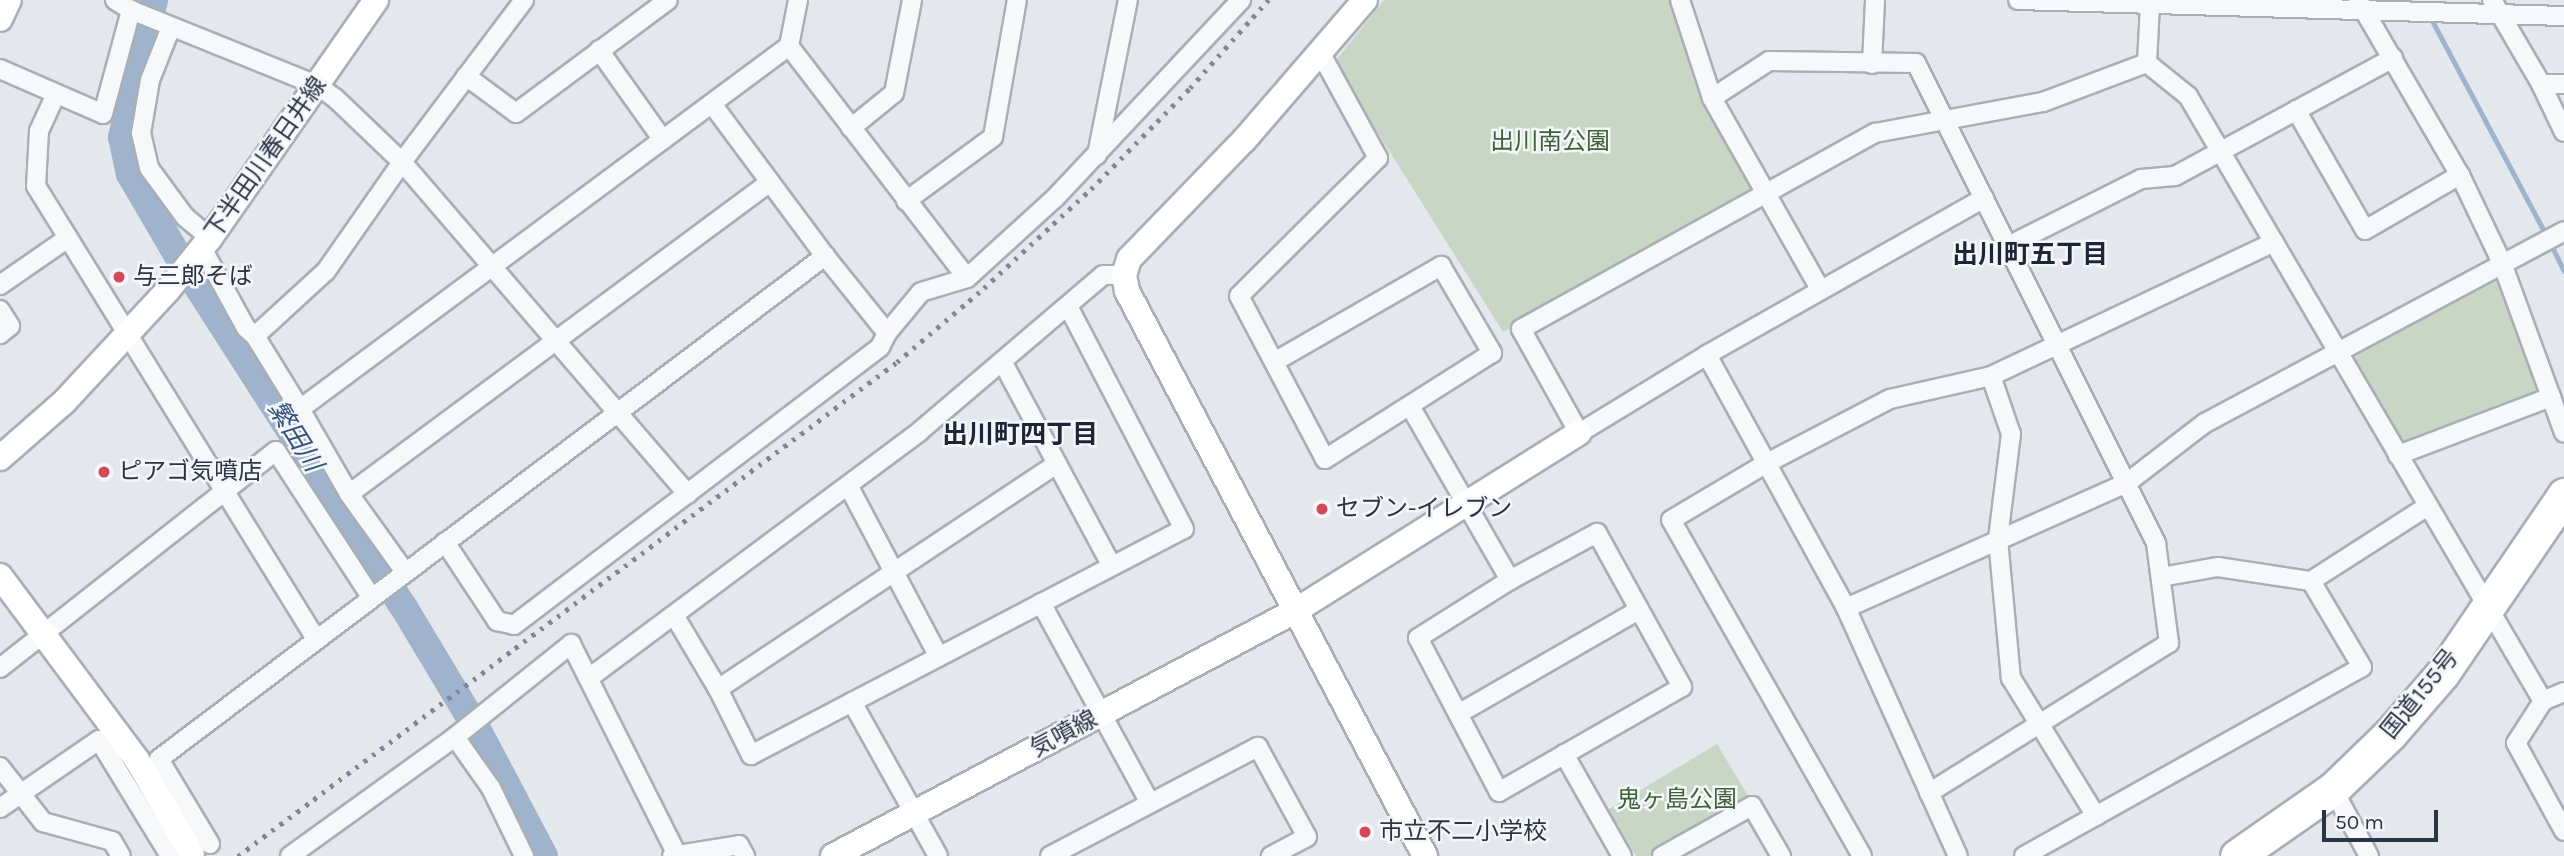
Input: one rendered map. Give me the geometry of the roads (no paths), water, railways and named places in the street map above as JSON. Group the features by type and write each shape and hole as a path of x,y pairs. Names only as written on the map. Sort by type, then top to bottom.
{"highway":[{"name":"国道155号","path":"2269,856 2338,798 2402,750 2454,686 2492,614 2564,495"},
{"name":"国道155号","path":"2492,614 2564,526"},
{"name":"国道155号","path":"2237,856 2338,798"}],"street":[{"path":"0,19 9,0"},
{"name":"下半田川春日井線","path":"3,450 64,402 129,336 168,290 204,245 376,0"},
{"path":"255,336 326,271 402,162 524,0"},
{"path":"466,76 516,113 668,0"},
{"path":"300,409 789,46 798,0"},
{"path":"851,128 894,93 912,0"},
{"path":"906,201 993,137 1017,0"},
{"path":"1097,157 1128,0"},
{"path":"445,542 497,621 514,625 880,347 887,333 921,292 967,278 1097,157 1241,0"},
{"path":"1365,0 1244,140 1129,259 1124,275 1127,291 1425,856"},
{"path":"1680,0 1712,98 1763,194 1820,289"},
{"path":"1872,64 1875,0"},
{"path":"2018,0 2150,5 2497,8 2564,16"},
{"path":"2147,63 2150,5"},
{"path":"2362,6 2460,175 2502,263 2564,433"},
{"path":"0,69 103,114 126,7 317,85 335,98 402,162 688,494"},
{"path":"2497,8 2541,84 2564,132"},
{"path":"171,26 150,80 141,133 149,168 204,245 246,328 255,336 349,494 404,573"},
{"path":"789,46 967,278"},
{"path":"599,50 663,140"},
{"path":"1274,362 1441,266 1492,353 1325,459 1239,296 1378,159 1321,54"},
{"path":"2008,246 2141,179 2175,176 2393,58"},
{"path":"1712,98 1769,61 1916,63 2156,543 2169,643 1929,793"},
{"path":"1984,198 1820,289 1579,433 1521,329 1875,133 2043,102 2147,63"},
{"path":"2147,63 2188,96 2543,701"},
{"path":"2541,84 2564,85"},
{"path":"56,94 39,131 36,186 316,639"},
{"path":"712,104 825,256 887,333"},
{"path":"2296,110 2365,230 2460,175"},
{"path":"349,494 770,182"},
{"path":"1846,608 2127,483 2205,423 2564,231"},
{"path":"0,285 68,238"},
{"path":"1862,856 1671,520 1767,463 1890,399 1991,376 2057,342 2274,242"},
{"path":"191,851 159,759 825,256"},
{"path":"589,678 849,486 1003,363 1103,275 1124,275"},
{"path":"674,615 718,689 751,755 1184,529 1068,306"},
{"path":"0,310 10,326 0,334"},
{"path":"1707,355 1846,608 1958,856"},
{"path":"1003,363 1112,566"},
{"path":"1991,376 2011,434 1998,539 2011,678 2096,816"},
{"path":"2398,455 2551,397"},
{"path":"1410,406 1510,580"},
{"name":"気噴線","path":"832,856 1296,611 1579,433"},
{"path":"0,668 276,451 372,597"},
{"path":"718,689 1057,464"},
{"path":"849,486 939,657"},
{"path":"2161,577 2218,567 2311,580 2428,506"},
{"path":"1597,533 1682,687 1499,792 1418,638 1510,580 1597,533"},
{"path":"0,576 137,760 191,851"},
{"path":"2024,856 2362,667 2311,580"},
{"path":"1041,603 1150,803"},
{"path":"1458,714 1639,610"},
{"path":"291,855 455,737 571,644 675,855 738,845 745,856"},
{"path":"2564,692 2543,701 2516,743 2564,831"},
{"path":"852,702 938,856"},
{"path":"455,737 491,788 524,856"},
{"path":"0,808 99,740 191,851"},
{"path":"1050,856 1258,747 1307,837 1271,856"},
{"path":"1564,754 1622,856"},
{"path":"0,767 43,822 112,841 121,856"},
{"path":"2338,798 2368,856"},
{"path":"1662,856 1752,806 1781,856"}],"waterway":[{"name":"繁田川","path":"154,0 122,137 130,174 178,256 403,606 477,729 544,856"},
{"path":"2431,18 2547,236"},
{"path":"2551,244 2564,271"}],"railway":[{"path":"238,856 897,362 984,288 1091,189 1190,88 1268,0"}],"place":[{"name":"与三郎そば","path":"119,277"},
{"name":"ピアゴ気噴店","path":"104,472"},
{"name":"セブン-イレブン","path":"1322,509"},
{"name":"市立不二小学校","path":"1365,832"}],"district":[{"name":"出川町五丁目","path":"2030,255"},
{"name":"出川町四丁目","path":"1020,435"}],"park label":[{"name":"出川南公園","path":"1550,142"},
{"name":"鬼ヶ島公園","path":"1677,800"}]}
